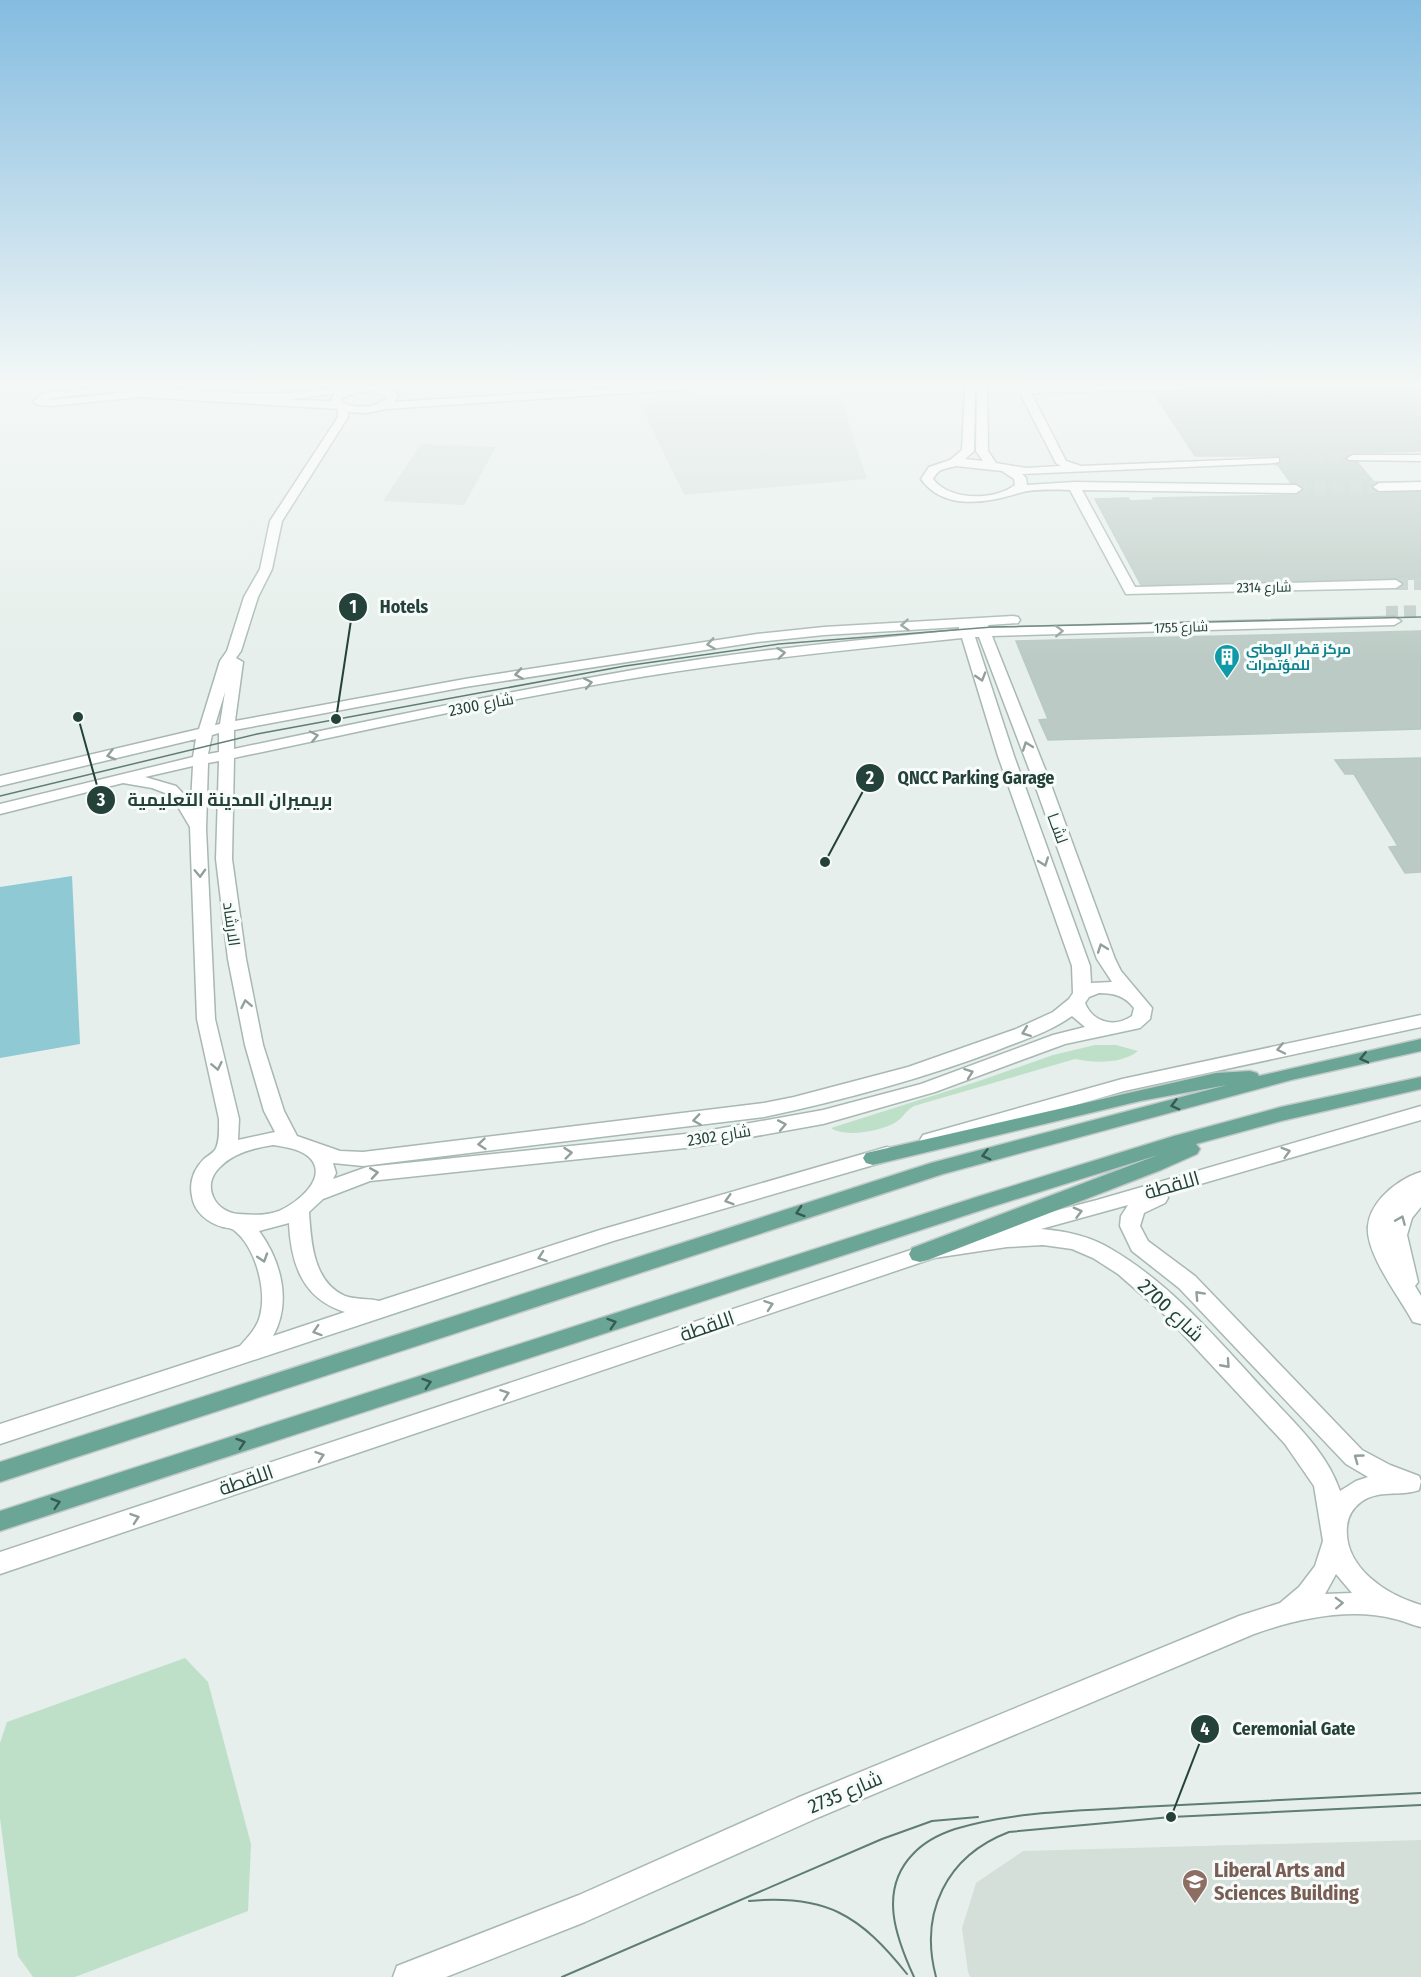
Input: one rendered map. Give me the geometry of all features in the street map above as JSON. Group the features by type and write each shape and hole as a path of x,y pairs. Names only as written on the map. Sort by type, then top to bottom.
{"main road":[{"path":"0,1472 938,1168 1291,1074 1421,1045"},
{"path":"873,1158 1216,1079 1291,1074"},
{"name":"اللقطة","path":"0,1521 987,1201 1181,1141 1421,1083"},
{"path":"920,1254 1154,1165 1237,1126"}],"street":[{"name":"الارشاد","path":"224,1153 229,1136 229,1119 206,1019 198,829 199,761 227,662 234,651 251,597 266,569 280,512 302,478"},
{"name":"الارشاد","path":"274,533 302,500 316,478"},
{"path":"927,478 929,483 946,494 976,499 1006,496 1018,490 1078,490 1168,484 1178,482 1181,478"},
{"path":"1018,490 1021,486 1020,478"},
{"path":"1379,487 1421,486"},
{"path":"1123,487 1296,489"},
{"path":"1078,490 1085,493 1092,490 1215,493 1237,489"},
{"name":"شارع 2314","path":"1078,490 1131,591 1396,584"},
{"name":"شارع 1755","path":"974,627 1390,616"},
{"name":"شارع 2300","path":"0,781 206,731 465,683 757,638 824,631 974,627"},
{"name":"شارع 2300","path":"0,809 103,782 226,755 645,672 974,627"},
{"name":"لشــا","path":"974,627 1106,959 1113,973 1134,996"},
{"name":"لشــا","path":"974,627 1006,756 1082,966 1079,998"},
{"path":"824,631 842,634 846,640 842,646"},
{"name":"الارشاد","path":"234,651 236,660 227,727 224,860 237,959 263,1075 274,1111 289,1139"},
{"path":"232,702 240,708 256,712 296,713"},
{"name":"الارشاد","path":"103,782 148,783 175,792 183,798 198,829"},
{"path":"1097,987 1107,987 1134,996 1143,1008 1141,1019 1128,1027 1109,1028 1088,1022 1081,1016 1079,998 1097,987"},
{"name":"شارع 2302","path":"313,1149 338,1158 363,1159 764,1110 817,1100 983,1048 1057,1019 1079,998"},
{"path":"0,1434 607,1235 968,1128 1122,1085 1421,1021"},
{"name":"شارع 2302","path":"319,1193 367,1174 695,1140 823,1117 928,1088 1060,1039 1109,1028"},
{"name":"اللقطة","path":"0,1563 920,1254 1097,1207 1421,1113"},
{"path":"289,1139 313,1149 322,1158 326,1169 325,1181 319,1193 299,1211 271,1222 241,1224 217,1216 202,1201 200,1189 203,1176 211,1164 224,1153 255,1140 289,1139"},
{"name":"شارع 2700","path":"1258,1160 1149,1201 1137,1208 1131,1216 1130,1226 1134,1238 1140,1246 1187,1282 1354,1457 1381,1472 1416,1484"},
{"path":"1410,1292 1389,1265 1379,1241 1380,1214 1390,1201 1421,1179"},
{"path":"1421,1194 1406,1209 1397,1223 1396,1241 1410,1292 1421,1316"},
{"path":"299,1211 300,1234 307,1264 321,1291 330,1300 341,1305 355,1308 393,1307"},
{"path":"241,1224 252,1234 262,1250 275,1298 267,1326 247,1354"},
{"name":"شارع 2700","path":"920,1254 1038,1237 1076,1242 1099,1251 1121,1266 1175,1311 1312,1460 1330,1495 1334,1534"},
{"path":"1416,1484 1382,1482 1358,1489 1341,1504 1334,1534 1346,1568 1366,1590 1394,1607 1420,1616"},
{"name":"شارع 2735","path":"1284,1611 1310,1593 1328,1570 1334,1534"},
{"name":"شارع 2735","path":"408,1977 585,1907 807,1808 1238,1628 1284,1611 1336,1603 1394,1607"}],"shaded area":[{"path":"398,478 479,478 464,505 383,501"},
{"path":"676,478 867,479 684,495"},
{"name":"Liberal Arts and Sciences Building","path":"1421,1840 1421,1977 970,1977 968,1972 962,1928 976,1883 1023,1851"}],"green space":[{"path":"1095,1045 1116,1045 1138,1051 1116,1060 1075,1059 914,1106 896,1122 873,1130 845,1133 831,1128 1053,1055"},
{"path":"185,1658 208,1682 251,1844 248,1911 75,1977 33,1977 18,1956 0,1818 0,1743 7,1722"}],"water":[{"path":"72,876 80,1044 0,1058 0,887"}],"building":[{"path":"1288,478 1371,478 1375,483 1371,488 1378,493 1421,492 1421,579 1141,585 1095,499 1128,498 1130,501 1154,500 1153,498 1296,495 1304,490 1297,483 1291,483"},
{"name":"مركز قطر الوطني للمؤتمرات","path":"1421,631 1421,729 1048,740 1039,720 1048,719 1016,641"},
{"path":"1421,758 1421,872 1405,873 1389,847 1398,846 1354,774 1345,774 1335,760"}],"tunnel":[{"path":"1296,489 1379,487"},
{"path":"1396,584 1421,584"},
{"path":"1386,612 1421,611"}],"tram line":[{"path":"0,796 257,734 625,666 779,644 992,627 1421,617"},
{"path":"914,1977 897,1930 893,1898 896,1883 902,1868 917,1850 932,1839 949,1831 978,1823 1047,1813 1421,1793"},
{"path":"936,1977 931,1931 935,1909 942,1890 969,1856 987,1842 1009,1832 1171,1817 1421,1805"},
{"path":"562,1977 882,1839 932,1821 978,1817"},
{"path":"749,1901 800,1901 820,1905 839,1913 857,1923 873,1937 907,1974"}],"place":[{"name":"مركز قطر الوطني للمؤتمرات","path":"1227,680"},
{"name":"بريميران المدينة التعليمية","path":"78,717"},
{"name":"Hotels","path":"336,719"},
{"name":"QNCC Parking Garage","path":"825,862"},
{"name":"Ceremonial Gate","path":"1171,1817"},
{"name":"Liberal Arts and Sciences Building","path":"1195,1905"}]}
